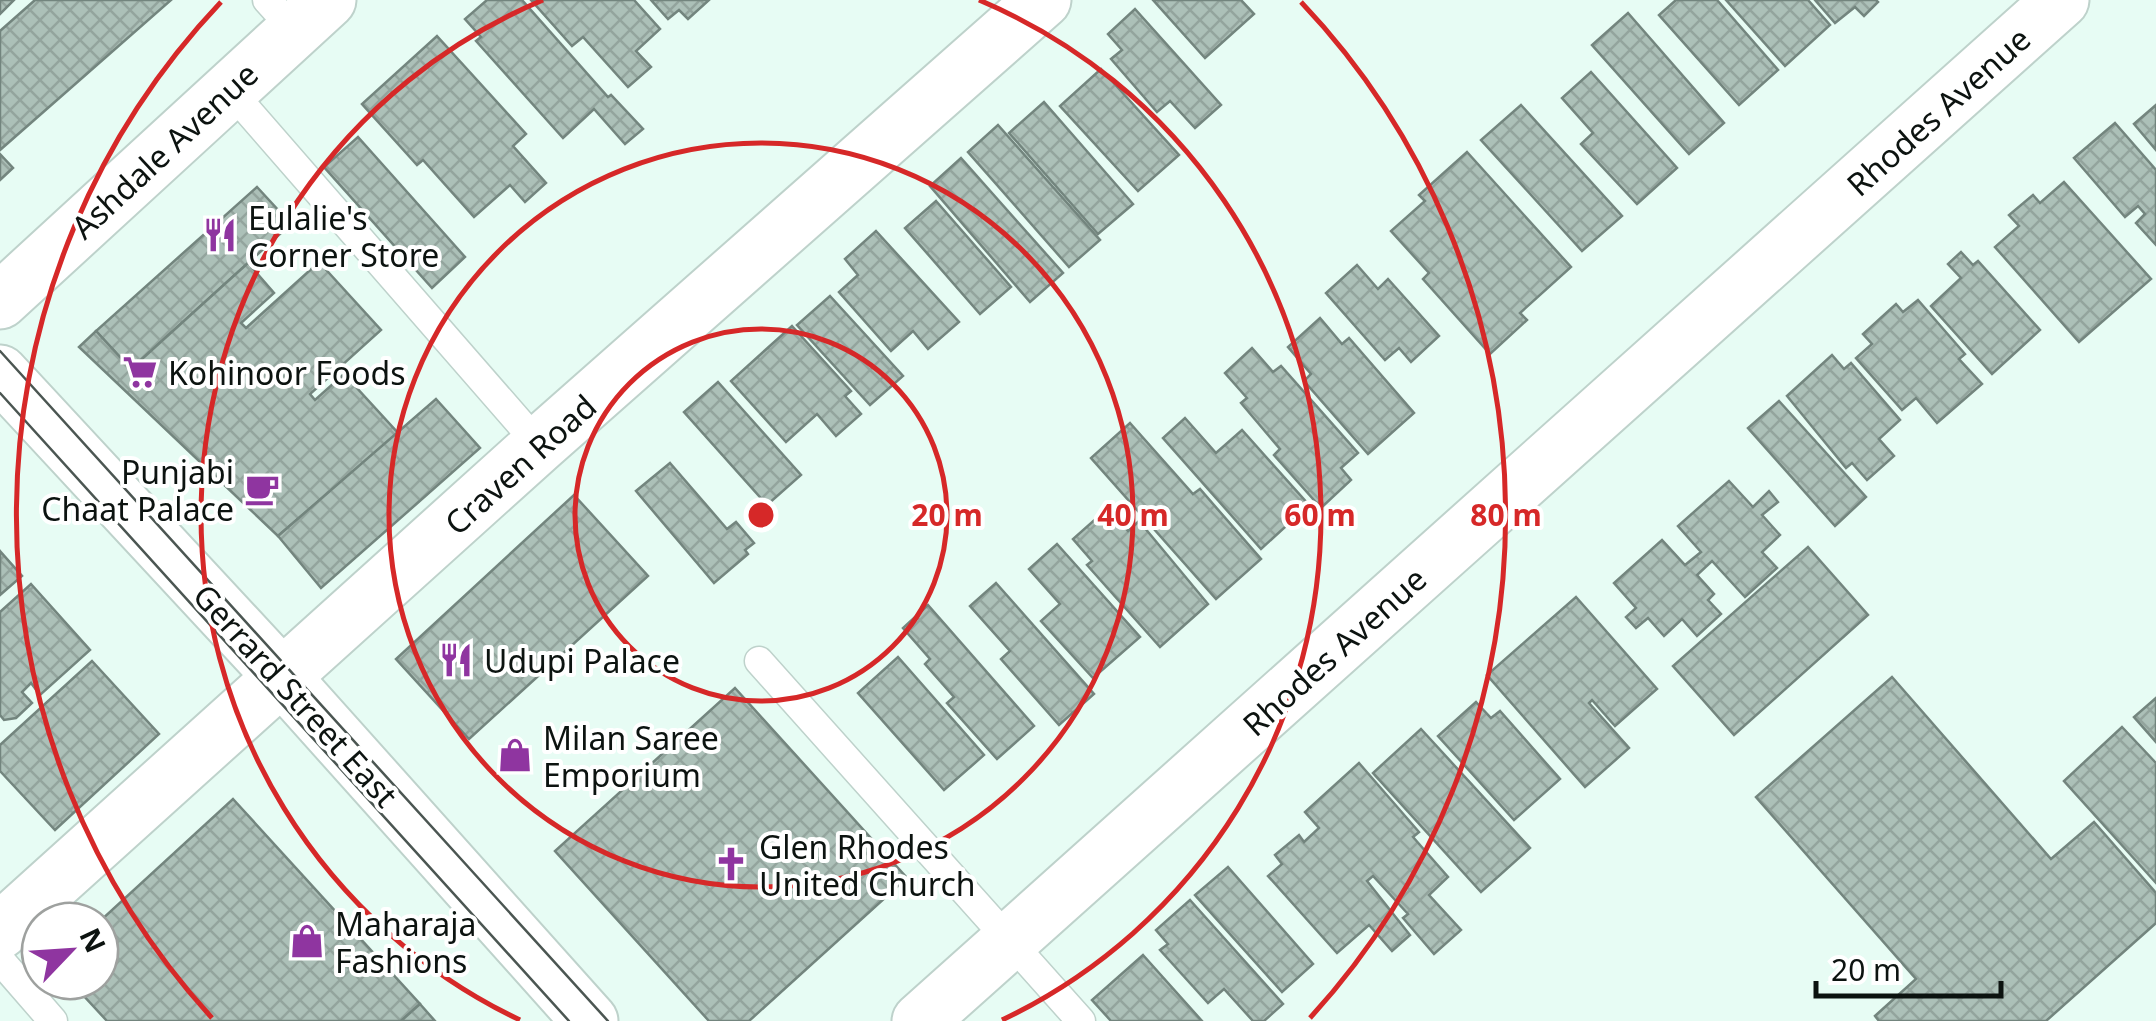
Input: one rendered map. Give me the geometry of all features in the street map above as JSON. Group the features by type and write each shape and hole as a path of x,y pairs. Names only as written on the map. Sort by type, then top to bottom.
{"street":[{"name":"Craven Road","path":"0,931 539,445 1043,0"},
{"name":"Rhodes Avenue","path":"920,1021 2061,0"},
{"name":"Ashdale Avenue","path":"0,301 228,88 297,10"},
{"name":"Gerrard Street East","path":"0,372 283,678 590,1021"}],"lane":[{"path":"228,88 539,445"},
{"path":"759,661 1081,1021"},
{"path":"0,960 53,1021"}],"building":[{"path":"0,0 14,0 0,14"},
{"path":"35,0 171,0 0,150 0,31"},
{"path":"487,0 522,0 608,97 611,95 643,129 625,144 594,109 563,138 476,41 481,37 465,19"},
{"path":"531,0 634,0 660,29 636,51 651,67 628,87 583,37 572,46"},
{"path":"651,0 709,0 688,19 679,10 668,19"},
{"path":"1153,0 1241,0 1254,14 1205,58"},
{"path":"1676,0 1717,0 1778,70 1739,105 1659,15"},
{"path":"1726,0 1808,0 1830,25 1785,66"},
{"path":"1815,0 1878,2 1864,16 1855,7 1835,23"},
{"path":"1135,9 1221,105 1195,128 1170,101 1157,112 1111,59 1122,50 1108,34"},
{"path":"1628,13 1724,123 1689,154 1592,45"},
{"path":"437,36 526,134 513,146 546,183 525,202 510,185 474,217 423,160 417,165 362,104"},
{"path":"1101,69 1179,155 1138,191 1060,106"},
{"path":"1591,72 1677,168 1637,204 1581,144 1593,133 1562,98"},
{"path":"1044,102 1133,204 1098,234 1009,133"},
{"path":"1521,105 1622,216 1582,251 1481,140"},
{"path":"2156,105 2156,150 2134,124"},
{"path":"2115,123 2156,170 2156,245 2136,223 2145,214 2138,206 2125,217 2074,158"},
{"path":"998,125 1100,240 1069,267 968,152"},
{"path":"358,137 465,257 432,288 324,167"},
{"path":"1467,152 1571,267 1520,313 1527,320 1490,354 1423,279 1429,273 1391,231 1425,201 1419,195"},
{"path":"0,154 13,168 0,180"},
{"path":"961,158 1063,273 1030,302 930,186"},
{"path":"2064,182 2151,279 2079,342 1995,247 2019,226 2009,215 2033,195 2040,203"},
{"path":"257,187 291,224 131,369 96,331"},
{"path":"936,201 1011,287 980,314 905,228"},
{"path":"876,231 959,322 928,349 913,331 891,351 839,292 858,275 845,259"},
{"path":"1961,252 1973,265 1978,261 2040,330 1992,374 1931,306 1961,278 1948,264"},
{"path":"319,262 381,330 310,394 315,400 344,374 398,433 278,536 79,347 96,331 131,369 248,263 274,293 241,323 246,328"},
{"path":"1357,265 1378,289 1388,279 1439,336 1411,362 1399,348 1385,360 1326,293"},
{"path":"830,296 903,376 870,405 797,325"},
{"path":"1918,300 1965,354 1959,359 1982,384 1937,423 1916,398 1902,410 1856,358 1872,344 1863,334 1896,304 1903,312"},
{"path":"1320,318 1342,344 1349,338 1414,413 1368,454 1304,381 1311,374 1288,347"},
{"path":"792,326 851,391 845,396 861,414 836,436 817,414 786,442 731,381"},
{"path":"1252,348 1273,372 1281,366 1358,453 1341,468 1351,480 1321,508 1274,455 1280,449 1241,403 1247,398 1225,373"},
{"path":"1832,355 1844,369 1851,363 1900,420 1879,439 1894,456 1867,480 1852,463 1846,468 1787,396"},
{"path":"718,382 801,475 767,505 684,412"},
{"path":"436,399 480,448 321,588 278,536"},
{"path":"1779,401 1866,497 1835,526 1748,428"},
{"path":"1185,418 1216,453 1242,430 1309,505 1261,549 1163,438"},
{"path":"1130,423 1193,494 1200,489 1261,559 1216,599 1091,458"},
{"path":"670,463 727,529 736,522 754,543 745,550 748,554 714,583 636,491"},
{"path":"1729,481 1753,507 1769,491 1778,502 1762,515 1780,535 1762,552 1777,568 1745,597 1712,561 1697,575 1714,594 1708,600 1721,614 1697,636 1682,619 1664,636 1648,618 1636,628 1626,617 1636,608 1614,583 1662,540 1685,565 1701,552 1678,526"},
{"path":"574,495 648,576 469,739 396,659"},
{"path":"1108,508 1128,531 1139,521 1208,604 1160,647 1087,565 1092,561 1073,539"},
{"path":"1057,544 1140,637 1093,678 1041,621 1060,604 1029,569"},
{"path":"1808,547 1868,615 1734,735 1673,666"},
{"path":"0,551 22,576 0,595"},
{"path":"996,583 1094,694 1059,725 1001,659 1010,651 970,606"},
{"path":"31,584 90,650 40,695 31,683 22,692 32,703 16,718 4,720 0,715 0,612"},
{"path":"1576,597 1657,689 1615,726 1592,700 1589,703 1629,748 1585,787 1487,675"},
{"path":"928,605 1034,726 997,759 947,703 954,697 925,664 930,659 903,628"},
{"path":"898,657 984,755 944,790 858,693"},
{"path":"92,661 159,734 55,830 0,771 0,745"},
{"path":"1892,677 2051,859 2094,822 2156,893 2156,923 2046,1021 1879,1021 1875,1016 1916,979 1756,797"},
{"name":"Glen Rhodes United Church","path":"735,688 907,878 749,1021 709,1021 555,851"},
{"path":"2156,698 2156,742 2134,717"},
{"path":"1476,702 1491,718 1500,711 1560,779 1514,820 1438,736"},
{"path":"2122,727 2156,763 2156,883 2064,781"},
{"path":"1421,729 1530,848 1481,892 1373,773"},
{"path":"1359,763 1419,832 1413,837 1448,877 1429,895 1461,930 1434,954 1403,918 1408,914 1373,876 1367,881 1410,935 1392,951 1369,925 1337,953 1268,876 1282,864 1275,855 1299,835 1304,842 1319,828 1305,812"},
{"path":"233,799 420,1004 401,1021 107,1021 88,1001 120,1001 120,903"},
{"path":"1228,867 1313,964 1282,992 1195,895"},
{"path":"1190,900 1283,1004 1264,1021 1253,1021 1224,989 1208,1003 1160,950 1168,944 1156,930"},
{"path":"1143,955 1202,1021 1111,1021 1092,1000"},
{"path":"420,1004 435,1021 401,1021"}],"tram line":[{"path":"0,351 608,1021"},
{"path":"0,393 569,1021"}],"place":[{"name":"Eulalie's Corner Store","path":"220,235"},
{"name":"Kohinoor Foods","path":"140,372"},
{"name":"Punjabi Chaat Palace","path":"262,489"},
{"name":"Udupi Palace","path":"456,660"},
{"name":"Milan Saree Emporium","path":"515,755"},
{"name":"Glen Rhodes United Church","path":"731,864"},
{"name":"Maharaja Fashions","path":"307,941"}]}
